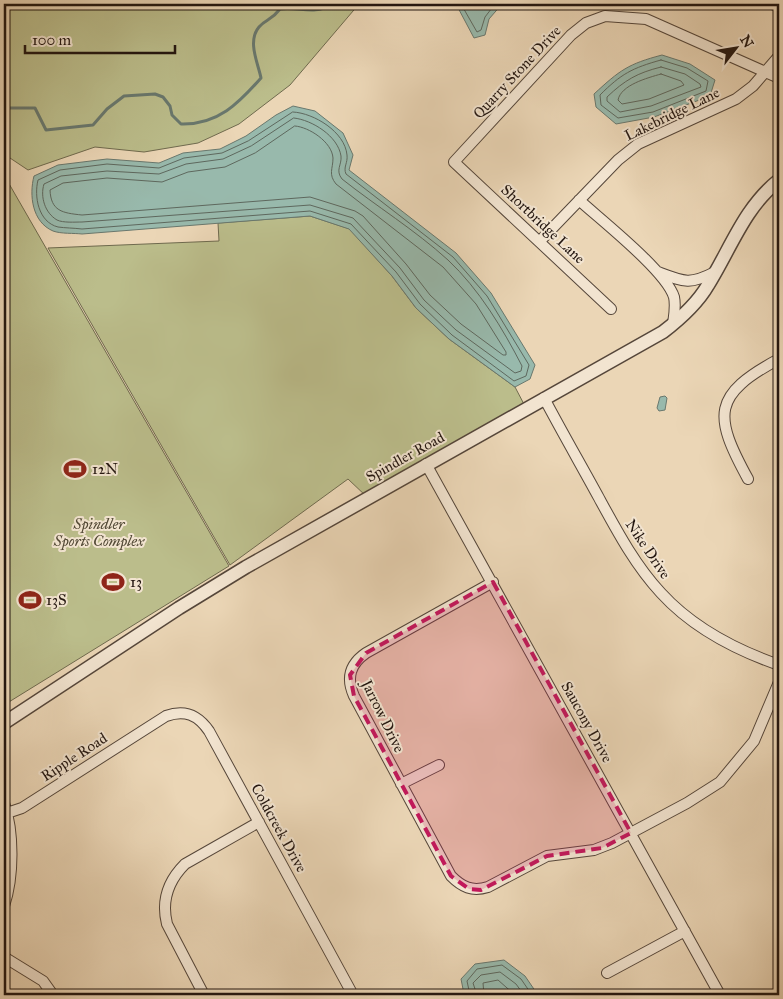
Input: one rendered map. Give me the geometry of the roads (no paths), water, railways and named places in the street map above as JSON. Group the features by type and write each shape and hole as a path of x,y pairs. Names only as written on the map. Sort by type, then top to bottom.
{"street":[{"name":"Quarry Stone Drive","path":"454,162 570,35 586,23 605,16 646,19 779,78"},
{"name":"Lakebridge Lane","path":"540,241 618,160 638,144 736,99 754,86 779,56"},
{"name":"Shortbridge Lane","path":"454,162 611,309"},
{"name":"Spindler Road","path":"4,723 179,608 426,464 658,335 673,324 699,298 716,272 746,216 758,200 779,180"},
{"path":"579,200 657,272 673,296 673,324"},
{"path":"657,272 688,282 698,281 716,272"},
{"path":"748,480 726,436 723,421 726,406 732,392 742,380 779,359"},
{"name":"Nike Drive","path":"544,398 622,540 661,594 678,610 716,637 756,657 779,665"},
{"name":"Saucony Drive","path":"426,464 720,995"},
{"name":"Jarrow Drive","path":"493,582 366,652 350,670 350,686 354,696 451,876 459,884 469,889 480,890 547,856 602,848 631,833"},
{"path":"631,833 692,800 720,782 754,741 779,682"},
{"name":"Coldcreek Drive","path":"155,722 175,713 187,713 203,722 353,995"},
{"name":"Ripple Road","path":"6,808 22,808 155,722"},
{"path":"401,784 439,765"},
{"path":"4,906 10,864 6,808"},
{"path":"204,995 167,924 164,914 167,892 177,872 185,864 259,822"},
{"path":"607,973 685,931"},
{"path":"4,957 43,981 53,995"}],"water":[{"path":"456,4 502,4 489,19 485,35 474,38"},
{"path":"752,4 779,4 779,12"},
{"path":"662,55 690,64 715,80 710,96 654,117 616,124 596,107 594,94 611,79 632,65"},
{"path":"293,106 315,111 343,133 353,155 349,170 456,253 491,293 535,365 530,379 515,387 449,339 416,308 392,276 349,229 310,216 82,234 53,231 46,227 36,215 32,199 34,176 58,165 107,159 159,163 183,153 220,149 246,136 276,115"},
{"path":"665,396 667,398 665,410 659,411 657,408 660,397"},
{"path":"504,960 525,976 538,995 467,995 463,989 461,979 475,964"}],"waterway":[{"path":"4,108 35,108 46,130 93,125 107,109 124,96 155,94 163,97 170,106 172,115 181,124 206,121 227,111 236,104 261,78 256,59 254,39 262,24 274,16 280,9 313,10 325,8 331,4"}],"place":[{"name":"12N","path":"75,469"},
{"name":"13","path":"113,582"},
{"name":"13S","path":"30,600"}],"park label":[{"name":"Spindler Sports Complex","path":"99,532"}]}
